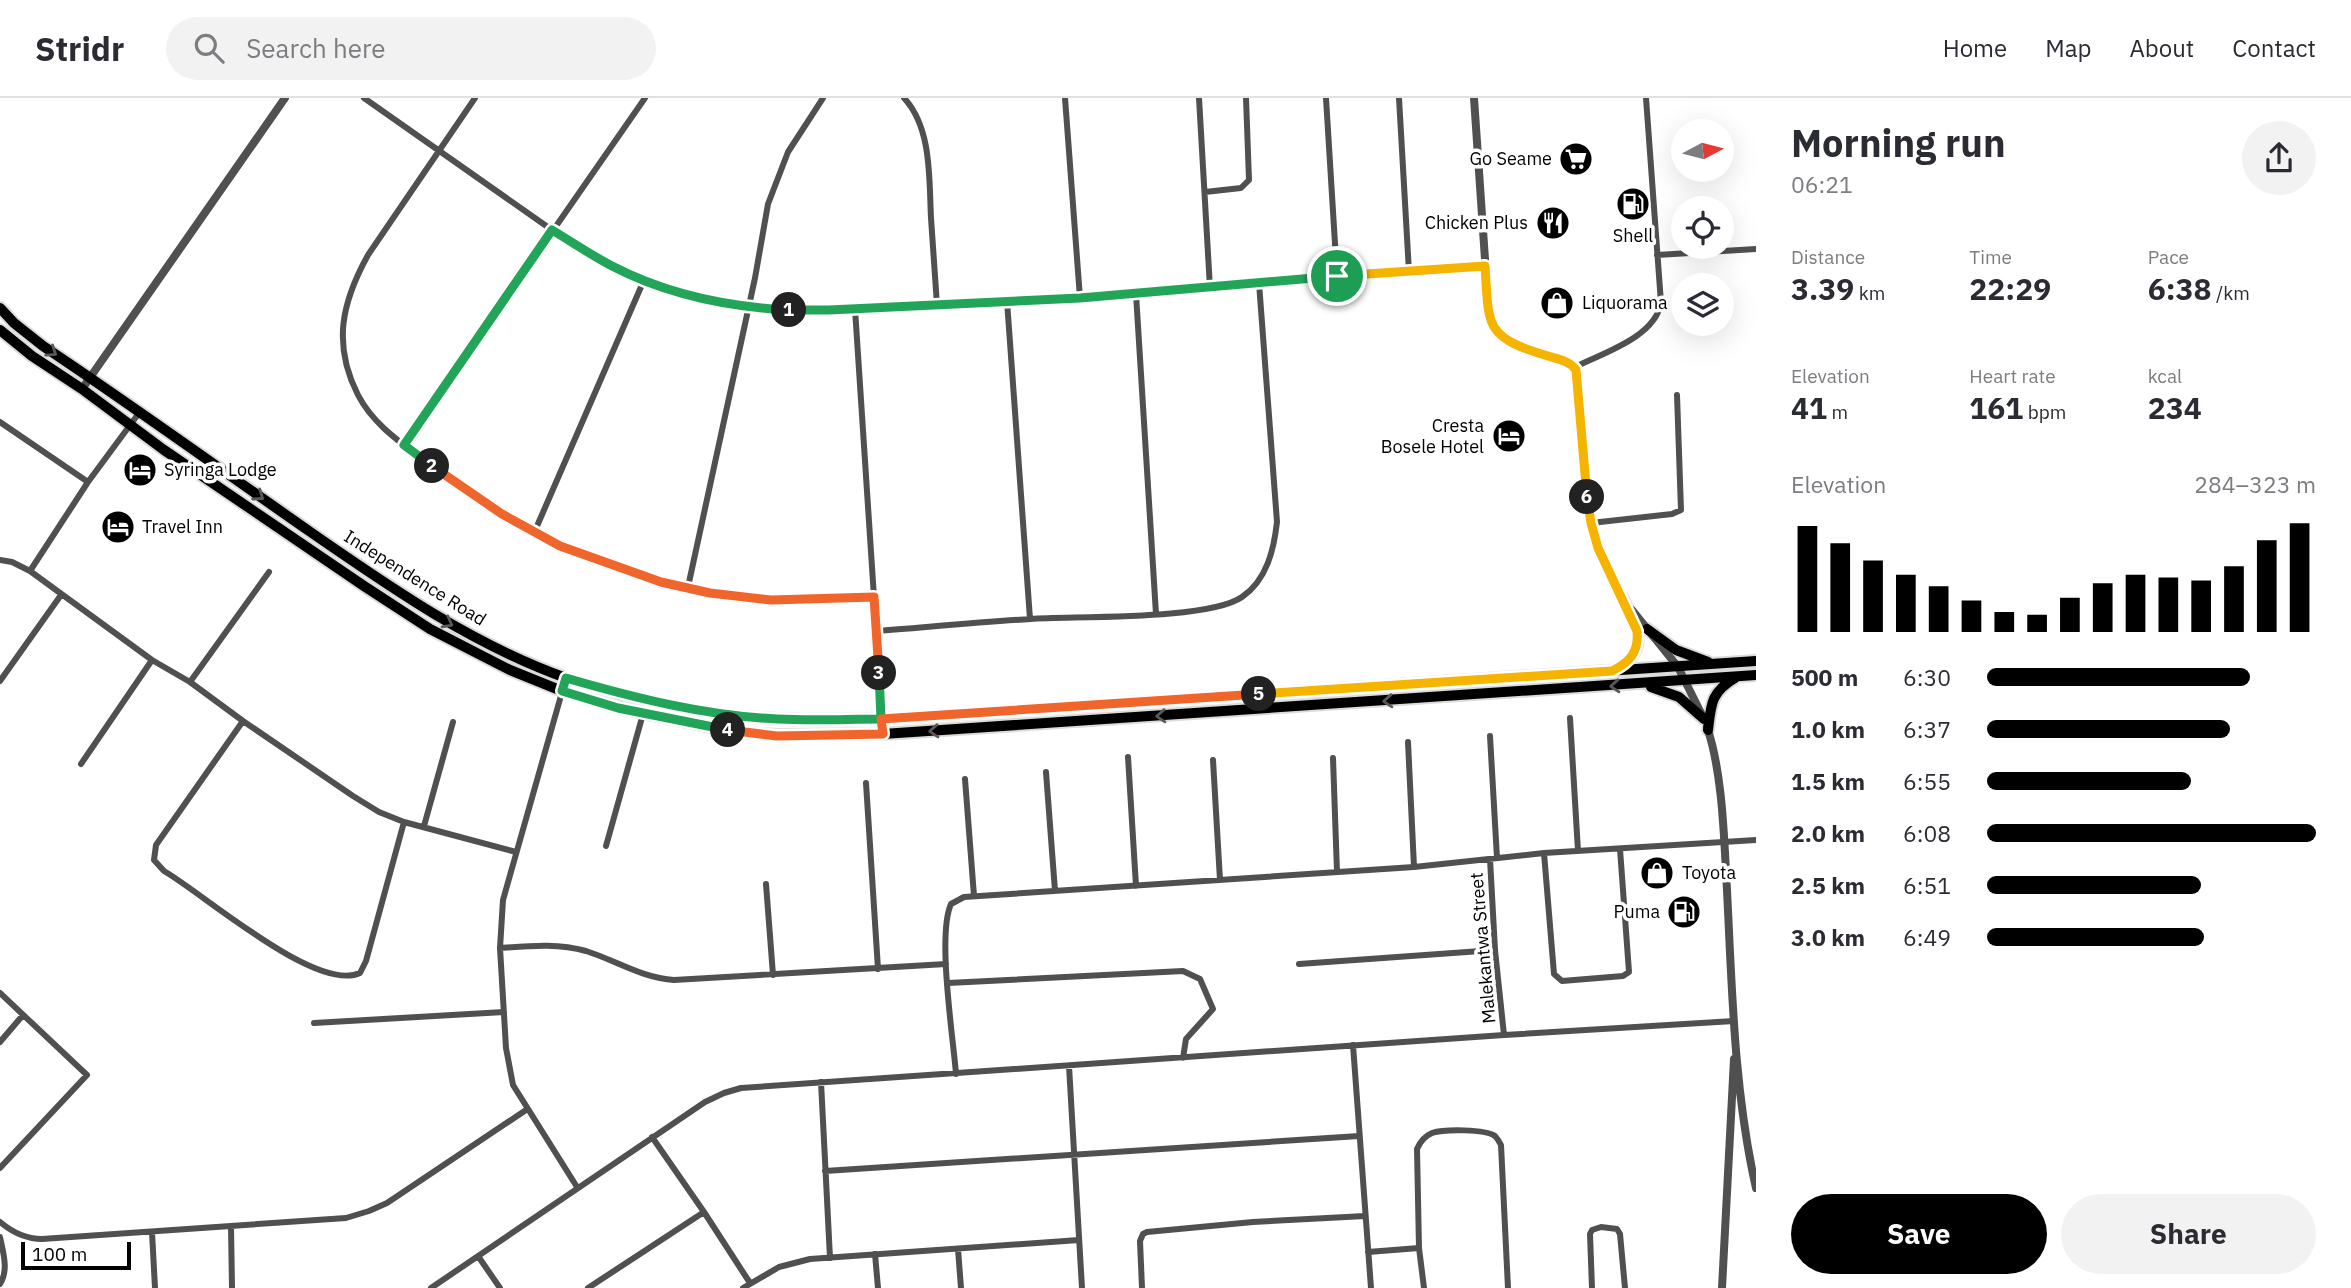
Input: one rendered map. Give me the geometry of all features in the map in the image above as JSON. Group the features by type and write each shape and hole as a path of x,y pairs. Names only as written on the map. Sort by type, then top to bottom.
{"main road":[{"name":"Independence Road","path":"0,308 43,346 439,618 519,659 566,678 621,694 735,715 777,719 881,719 1756,661"},
{"name":"Independence Road","path":"0,330 32,356 82,389 186,466 430,629 510,670 562,691 643,714 735,732 777,736 883,734 1756,675"},
{"path":"1612,671 1631,658 1638,642 1637,631 1622,597"},
{"path":"1647,629 1676,650 1715,664"},
{"path":"1709,730 1711,705 1715,695 1723,685 1737,676"},
{"path":"1639,684 1679,696 1704,719"}],"street":[{"path":"82,389 285,98"},
{"path":"364,98 552,230 605,262 644,280 689,295 747,307 795,311 1080,298 1485,266"},
{"path":"475,98 368,255 355,279 343,317 344,352 359,397 377,423 450,480 534,533 560,546 636,575 710,593 771,600 874,597"},
{"path":"404,445 645,98"},
{"path":"688,587 768,204 779,172 798,135 823,98"},
{"path":"904,98 916,116 925,150 937,305"},
{"path":"1065,98 1080,298"},
{"path":"1199,98 1210,288"},
{"path":"1205,192 1241,188 1249,180 1246,98"},
{"path":"1326,98 1337,276"},
{"path":"1399,98 1409,272"},
{"path":"1474,98 1488,314 1497,332 1517,346 1575,367"},
{"path":"1575,367 1639,335 1654,321 1661,303 1646,98"},
{"path":"1657,255 1756,249"},
{"path":"534,533 644,280"},
{"path":"876,631 1030,619 1192,611 1225,605 1238,600 1252,589 1263,573 1273,548 1277,522 1259,283"},
{"path":"1136,294 1156,614"},
{"path":"1007,301 1030,619"},
{"path":"855,309 883,734"},
{"path":"1575,367 1591,523 1607,572 1622,597 1678,667 1709,730 1717,770 1724,842 1736,1042 1751,1167 1756,1188"},
{"path":"1591,523 1672,514 1681,510 1677,395"},
{"path":"30,571 88,482 139,412"},
{"path":"0,422 88,482"},
{"path":"0,560 12,562 30,571 152,660 190,682 243,721 379,811 404,822 516,852"},
{"path":"190,682 269,572"},
{"path":"0,681 61,595"},
{"path":"81,764 152,660"},
{"path":"566,678 503,900 500,948 509,1071 513,1085 526,1110 577,1187"},
{"path":"606,846 643,714"},
{"path":"1570,718 1578,851"},
{"path":"243,721 156,845 154,860 164,871 286,955 316,968 345,976 360,973 366,961 404,822"},
{"path":"424,826 453,722"},
{"name":"Malekantwa Street","path":"1490,736 1495,950 1504,1035"},
{"path":"1408,742 1414,867"},
{"path":"1128,757 1136,886"},
{"path":"1333,758 1337,872"},
{"path":"1213,761 1220,880"},
{"path":"1045,772 1055,891"},
{"path":"965,779 974,896"},
{"path":"866,783 878,969"},
{"path":"956,1074 946,964 947,913 957,900 974,896 1414,867 1544,853 1756,841"},
{"path":"1544,853 1554,974 1562,981 1623,976 1629,972 1620,849"},
{"path":"766,884 773,975"},
{"path":"500,948 525,945 567,947 601,956 642,974 668,980 946,964"},
{"path":"1299,964 1495,950"},
{"path":"948,983 1183,971 1200,979 1213,1009 1186,1039 1183,1058"},
{"path":"0,993 87,1075 0,1168"},
{"path":"314,1023 504,1012"},
{"path":"0,1042 23,1015"},
{"path":"431,1288 705,1102 724,1093 757,1086 1734,1021"},
{"path":"1722,1288 1729,1128 1736,1042"},
{"path":"1353,1045 1371,1288"},
{"path":"1069,1066 1082,1288"},
{"path":"821,1082 830,1258"},
{"path":"0,1222 9,1229 33,1239 334,1220 369,1211 413,1187 526,1110"},
{"path":"1423,1288 1419,1248 1418,1149 1421,1141 1440,1131 1491,1134 1501,1146 1508,1288"},
{"path":"825,1171 1359,1136"},
{"path":"652,1137 750,1283"},
{"path":"588,1288 704,1212"},
{"path":"1142,1288 1140,1241 1147,1232 1253,1222 1365,1216"},
{"path":"231,1226 232,1288"},
{"path":"1592,1288 1590,1234 1592,1230 1601,1227 1617,1229 1620,1234 1625,1288"},
{"path":"152,1232 155,1288"},
{"path":"0,1237 5,1266 0,1283"},
{"path":"743,1288 795,1261 1079,1240"},
{"path":"1368,1252 1419,1248"},
{"path":"958,1249 961,1288"},
{"path":"875,1254 878,1288"},
{"path":"478,1255 499,1288"}],"place":[{"name":"Go Seame","path":"1576,159"},
{"name":"Shell","path":"1633,204"},
{"name":"Chicken Plus","path":"1553,223"},
{"name":"Liquorama","path":"1557,303"},
{"name":"Cresta Bosele Hotel","path":"1509,436"},
{"name":"Syringa Lodge","path":"140,470"},
{"name":"Travel Inn","path":"118,527"},
{"name":"Toyota","path":"1657,873"},
{"name":"Puma","path":"1684,912"}],"route":[{"path":"1337,276 1080,298 795,311 747,307 689,295 614,267 552,230 404,445 450,480 534,533 560,546 636,575 710,593 750,599 805,601 874,597 881,719 777,719 735,715 621,694 566,678 562,691 664,719 735,732 777,736 883,734 881,719 1612,671 1623,665 1636,651 1637,631 1607,572 1591,523 1575,367 1517,346 1497,332 1488,314 1485,266 1337,276"}]}
